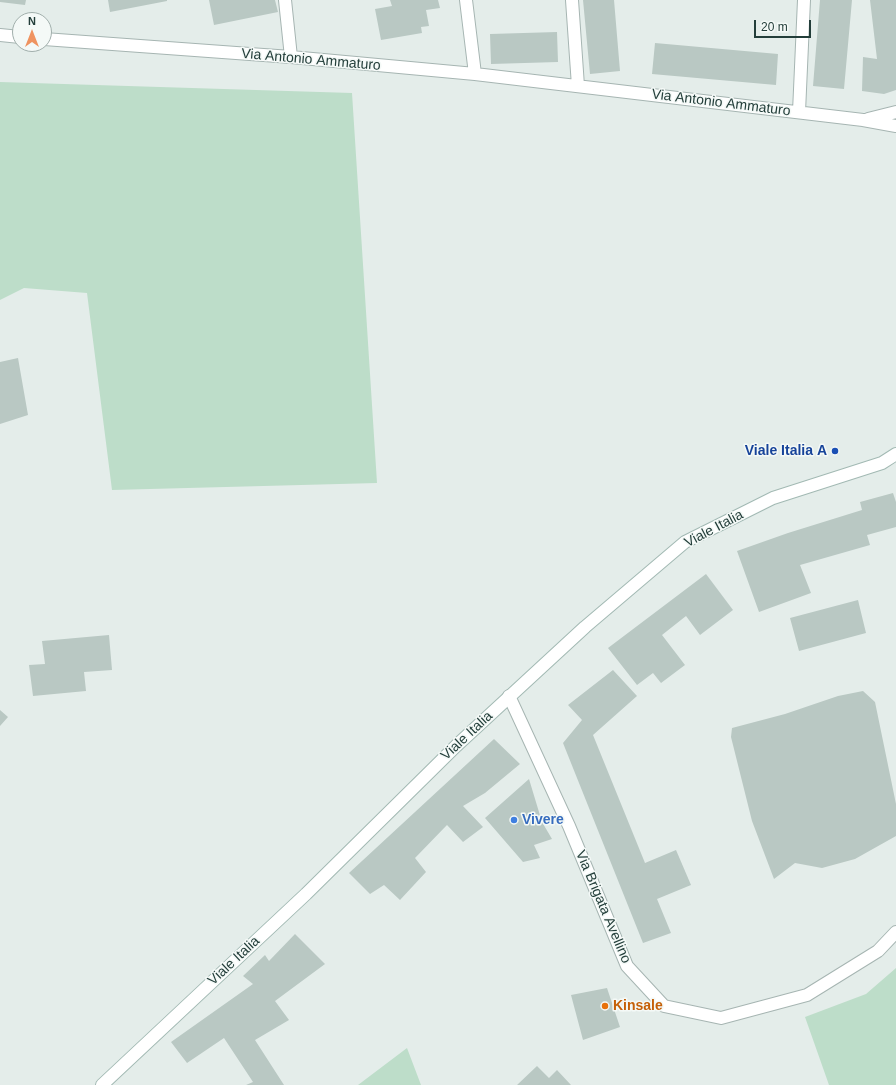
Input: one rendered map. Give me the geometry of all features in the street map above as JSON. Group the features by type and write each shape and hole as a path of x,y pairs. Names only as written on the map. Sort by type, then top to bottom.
{"street":[{"path":"285,0 291,57"},
{"path":"466,0 475,74"},
{"path":"572,0 578,86"},
{"path":"799,112 804,0"},
{"path":"0,35 12,36"},
{"name":"Via Antonio Ammaturo","path":"52,39 291,57 475,74 799,112 863,120 896,126"},
{"path":"863,120 896,112"},
{"name":"Viale Italia","path":"102,1085 306,894 456,746 585,627 685,542 773,498 882,463 896,454"},
{"name":"Viale Italia","path":"882,463 896,464"},
{"name":"Via Brigata Avellino","path":"510,696 569,826 627,966 664,1006 721,1018 807,995 878,951 896,932"}],"green space":[{"path":"0,82 352,93 377,483 112,490 87,293 24,288 0,300"},
{"path":"896,968 896,1085 829,1085 805,1017 866,994"},
{"path":"407,1048 421,1085 358,1085"}],"building":[{"path":"0,0 26,0 25,5 0,2"},
{"path":"108,0 167,0 167,1 110,12"},
{"path":"209,0 275,0 278,12 214,25"},
{"path":"390,0 438,0 440,8 426,10 429,26 421,27 422,33 381,40 375,9 392,6"},
{"path":"583,0 614,0 620,71 590,74"},
{"path":"820,0 852,0 844,89 813,86"},
{"path":"870,0 896,0 896,90 884,94 862,91 863,57 877,59"},
{"path":"557,32 558,62 491,64 490,34"},
{"path":"655,43 778,54 776,85 652,74"},
{"path":"18,358 28,415 0,424 0,362"},
{"path":"893,493 896,502 896,527 867,535 870,545 800,565 811,593 759,612 737,551 788,533 862,510 860,502"},
{"path":"706,574 733,610 700,635 686,616 662,635 685,665 661,683 653,673 637,685 608,648"},
{"path":"858,600 866,633 799,651 790,618"},
{"path":"109,635 112,670 84,672 86,691 33,696 29,665 45,664 42,641"},
{"path":"613,670 637,696 593,735 645,863 676,850 691,885 657,899 671,933 643,943 563,743 582,720 568,705"},
{"path":"863,691 875,702 896,804 896,836 855,859 822,868 795,863 774,879 752,821 731,737 732,728 785,714 838,696"},
{"path":"0,710 8,717 0,726"},
{"path":"494,739 520,764 485,793 463,806 483,827 463,842 447,825 415,858 426,872 400,900 384,885 370,894 349,873"},
{"name":"Vivere","path":"529,779 542,822 552,839 534,845 540,858 523,862 485,818"},
{"path":"295,934 325,964 275,1001 289,1020 255,1040 284,1085 246,1085 253,1082 224,1038 187,1063 171,1042 253,984 243,976 265,955 269,961"},
{"path":"607,988 620,1027 583,1040 571,995"},
{"path":"537,1066 549,1078 557,1070 571,1085 517,1085"}],"place":[{"name":"Viale Italia A","path":"835,451"},
{"name":"Vivere","path":"514,820"},
{"name":"Kinsale","path":"605,1006"}]}
